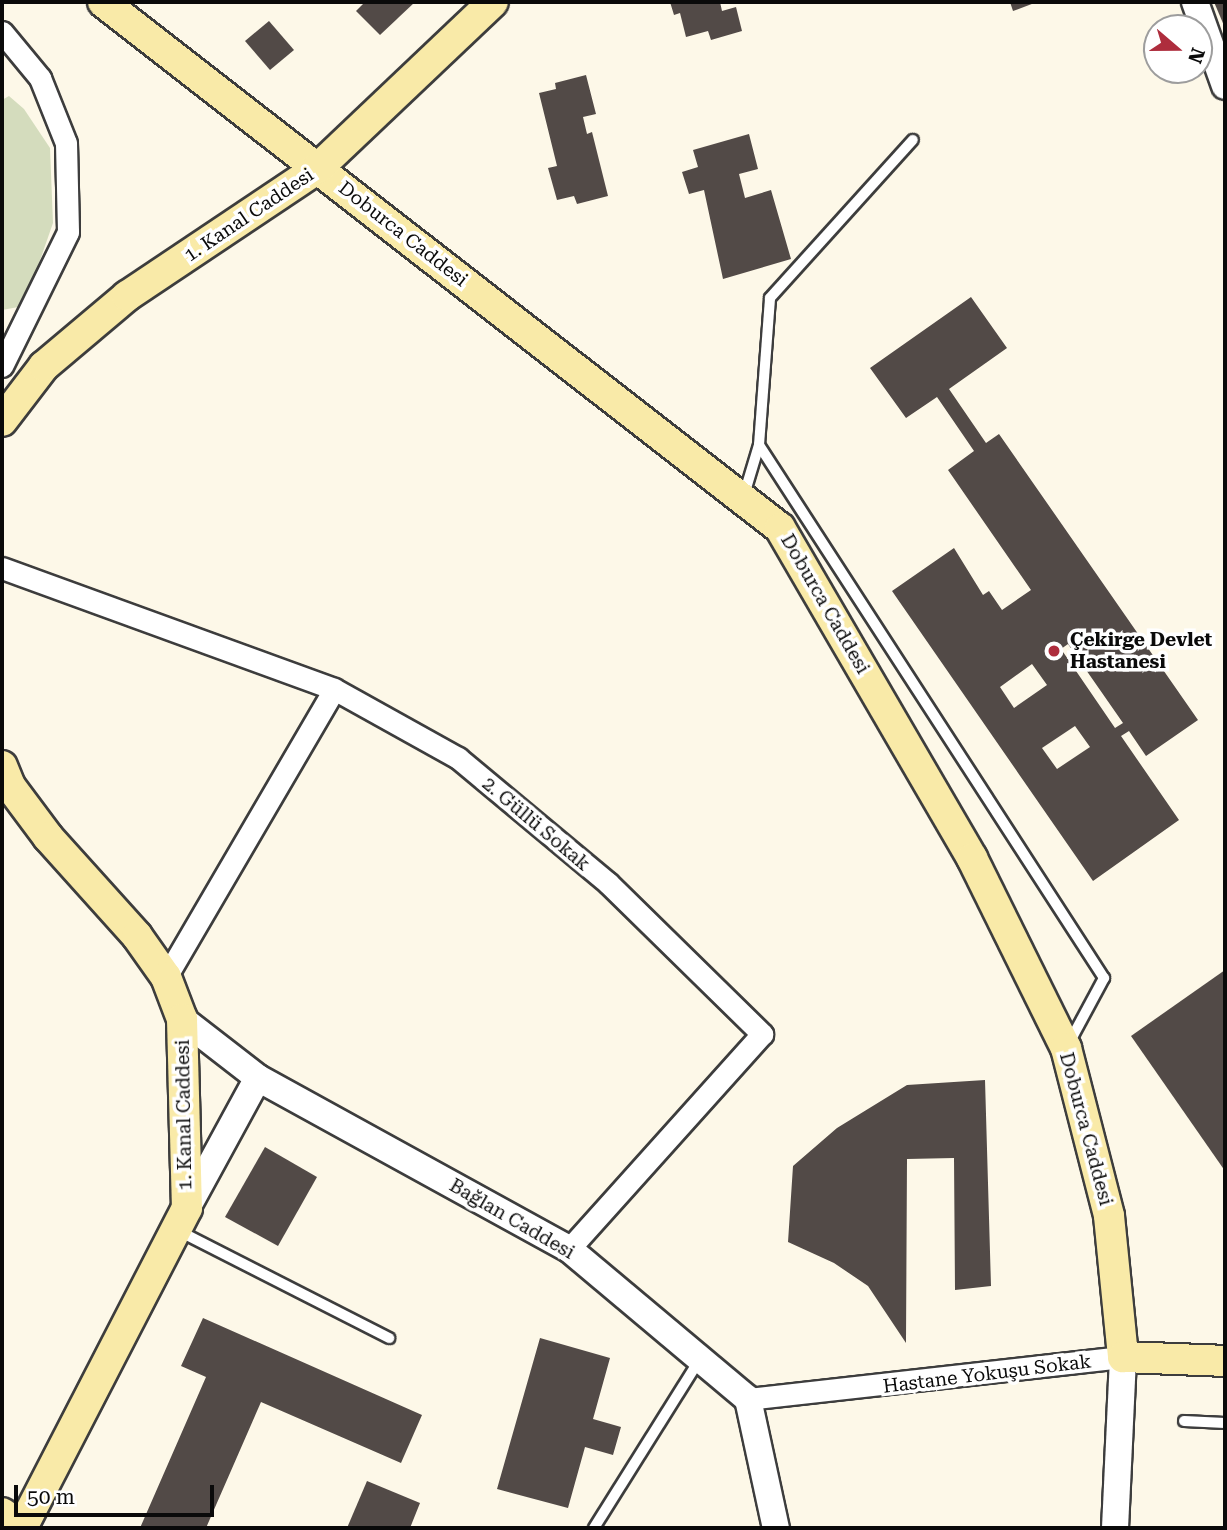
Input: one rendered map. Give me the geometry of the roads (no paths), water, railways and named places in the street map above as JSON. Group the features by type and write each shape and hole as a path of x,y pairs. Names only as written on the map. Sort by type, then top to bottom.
{"main road":[{"name":"Doburca Caddesi","path":"103,2 780,528 972,858 1066,1048 1109,1216 1123,1357"},
{"name":"1. Kanal Caddesi","path":"2,421 44,366 127,296 318,168 493,2"},
{"name":"1. Kanal Caddesi","path":"2,766 10,786 48,837 137,936 166,977 182,1019 181,1219 15,1523"},
{"name":"Hastane Yokuşu Sokak","path":"1123,1357 1225,1361"}],"street":[{"path":"1195,2 1218,44 1225,86"},
{"path":"2,32 40,78 66,143 68,232 12,321 2,366"},
{"name":"2. Güllü Sokak","path":"2,568 334,690 458,758 608,883 762,1034 569,1249"},
{"path":"166,977 334,690"},
{"name":"Bağlan Caddesi","path":"182,1019 258,1078 569,1249 748,1399"},
{"path":"181,1219 258,1078"},
{"path":"1115,1528 1123,1357"},
{"name":"Hastane Yokuşu Sokak","path":"748,1399 1123,1357"},
{"path":"748,1399 776,1528"}],"lane":[{"path":"743,498 759,446 770,298 912,140"},
{"path":"759,446 1104,978 1066,1048"},
{"path":"181,1219 388,1338"},
{"path":"594,1528 700,1359"},
{"path":"1184,1421 1225,1423"}],"place":[{"name":"Çekirge Devlet Hastanesi","path":"1054,651"}]}
